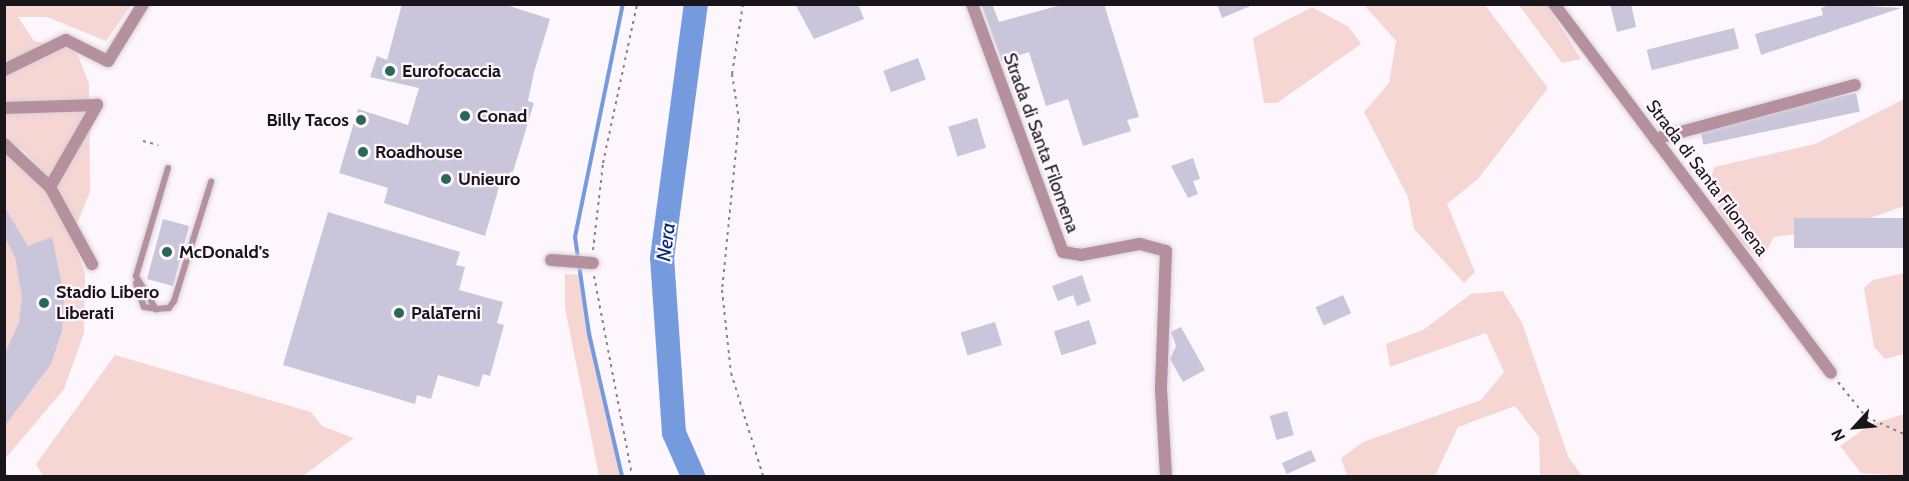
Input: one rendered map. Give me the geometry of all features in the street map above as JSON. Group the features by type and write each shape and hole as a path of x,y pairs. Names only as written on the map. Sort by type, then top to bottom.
{"street":[{"path":"4,70 66,40 108,60 143,4"},
{"name":"Strada di Santa Filomena","path":"972,4 1063,252 1081,255 1140,244 1166,251 1161,389 1166,477"},
{"name":"Strada di Santa Filomena","path":"1554,4 1831,373"},
{"path":"1655,139 1855,85"},
{"path":"4,108 97,105 50,187"},
{"path":"4,144 50,187 92,264"},
{"path":"551,260 593,263"}],"lane":[{"path":"168,168 136,283 156,309 169,308 174,301 210,182"}],"path":[{"path":"632,477 593,263 603,163 637,4"},
{"path":"743,4 732,74 739,120 722,290 731,373 763,477"},
{"path":"142,141 158,145"},
{"path":"1831,373 1866,417 1905,434"}],"shaded area":[{"path":"4,5 131,5 106,41 47,17 18,17 34,41 76,51 89,83 90,192 75,228 55,187 24,151 5,139 5,76 17,59 5,60"},
{"path":"1364,5 1485,5 1548,88 1478,179 1447,204 1475,272 1464,283 1414,229 1408,197 1364,112 1389,83 1396,41"},
{"path":"1519,5 1547,5 1581,59 1562,63"},
{"path":"1312,7 1349,27 1361,44 1277,103 1264,103 1253,38"},
{"path":"1904,99 1904,206 1839,229 1774,237 1761,261 1728,230 1709,186 1714,167 1815,144"},
{"name":"Stadio Libero Liberati","path":"5,152 31,169 66,217 85,274 84,333 64,389 5,459"},
{"path":"1904,273 1904,354 1885,359 1874,347 1864,288 1873,280"},
{"path":"565,274 580,275 620,476 599,476 565,308"},
{"path":"1503,291 1522,323 1568,456 1582,476 1540,476 1539,437 1515,406 1458,427 1435,476 1347,476 1341,458 1363,442 1481,400 1504,372 1486,333 1390,367 1386,344 1423,330 1471,294"},
{"path":"115,355 311,412 322,426 354,438 303,476 43,476 36,464"},
{"path":"1904,414 1904,476 1861,473 1840,446 1871,424"}],"building":[{"path":"402,4 503,4 550,19 528,101 534,103 512,175 503,173 485,236 384,203 388,188 339,173 358,109 408,125 419,88 370,77 377,56 387,60"},
{"path":"795,4 858,4 864,19 814,39"},
{"path":"981,4 992,4 999,22 1065,4 1104,4 1139,117 1127,120 1131,131 1083,146 1068,99 1046,106 1029,52 1002,61"},
{"path":"1217,4 1253,4 1253,5 1222,18"},
{"path":"1610,4 1631,4 1636,27 1617,32"},
{"path":"1832,4 1901,8 1761,55 1755,34 1823,15 1821,8"},
{"path":"1734,28 1739,48 1652,70 1647,50"},
{"path":"918,58 926,80 891,92 883,71"},
{"path":"1856,93 1860,112 1703,145 1699,126"},
{"path":"977,118 986,148 957,156 948,127"},
{"path":"1193,158 1200,179 1193,181 1198,194 1188,198 1171,166"},
{"path":"4,206 28,246 52,237 64,294 62,331 51,364 4,427 4,356 19,322 22,297 15,257 4,236"},
{"name":"PalaTerni","path":"328,212 460,252 456,265 465,267 459,290 503,302 497,323 504,325 490,376 483,374 479,387 438,375 431,399 417,395 415,404 283,365"},
{"path":"1794,218 1904,218 1904,248 1794,248"},
{"name":"McDonald's","path":"163,219 189,226 173,286 147,279"},
{"path":"1082,275 1091,301 1077,306 1073,295 1058,301 1052,286"},
{"path":"1343,295 1351,313 1324,325 1316,307"},
{"path":"1089,320 1097,344 1062,355 1054,331"},
{"path":"995,322 1002,345 968,355 961,333"},
{"path":"1181,327 1205,370 1183,382 1170,359 1176,346 1171,332"},
{"path":"1287,411 1294,435 1277,440 1270,416"},
{"path":"1311,450 1316,461 1287,474 1282,463"}],"waterway":[{"path":"622,476 589,334 575,237 623,4"},
{"name":"Nera","path":"693,476 674,433 662,258 696,4"}],"place":[{"name":"Eurofocaccia","path":"390,71"},
{"name":"Conad","path":"465,116"},
{"name":"Billy Tacos","path":"361,120"},
{"name":"Roadhouse","path":"363,152"},
{"name":"Unieuro","path":"446,179"},
{"name":"McDonald's","path":"167,252"},
{"name":"Stadio Libero Liberati","path":"44,303"},
{"name":"PalaTerni","path":"399,313"}]}
